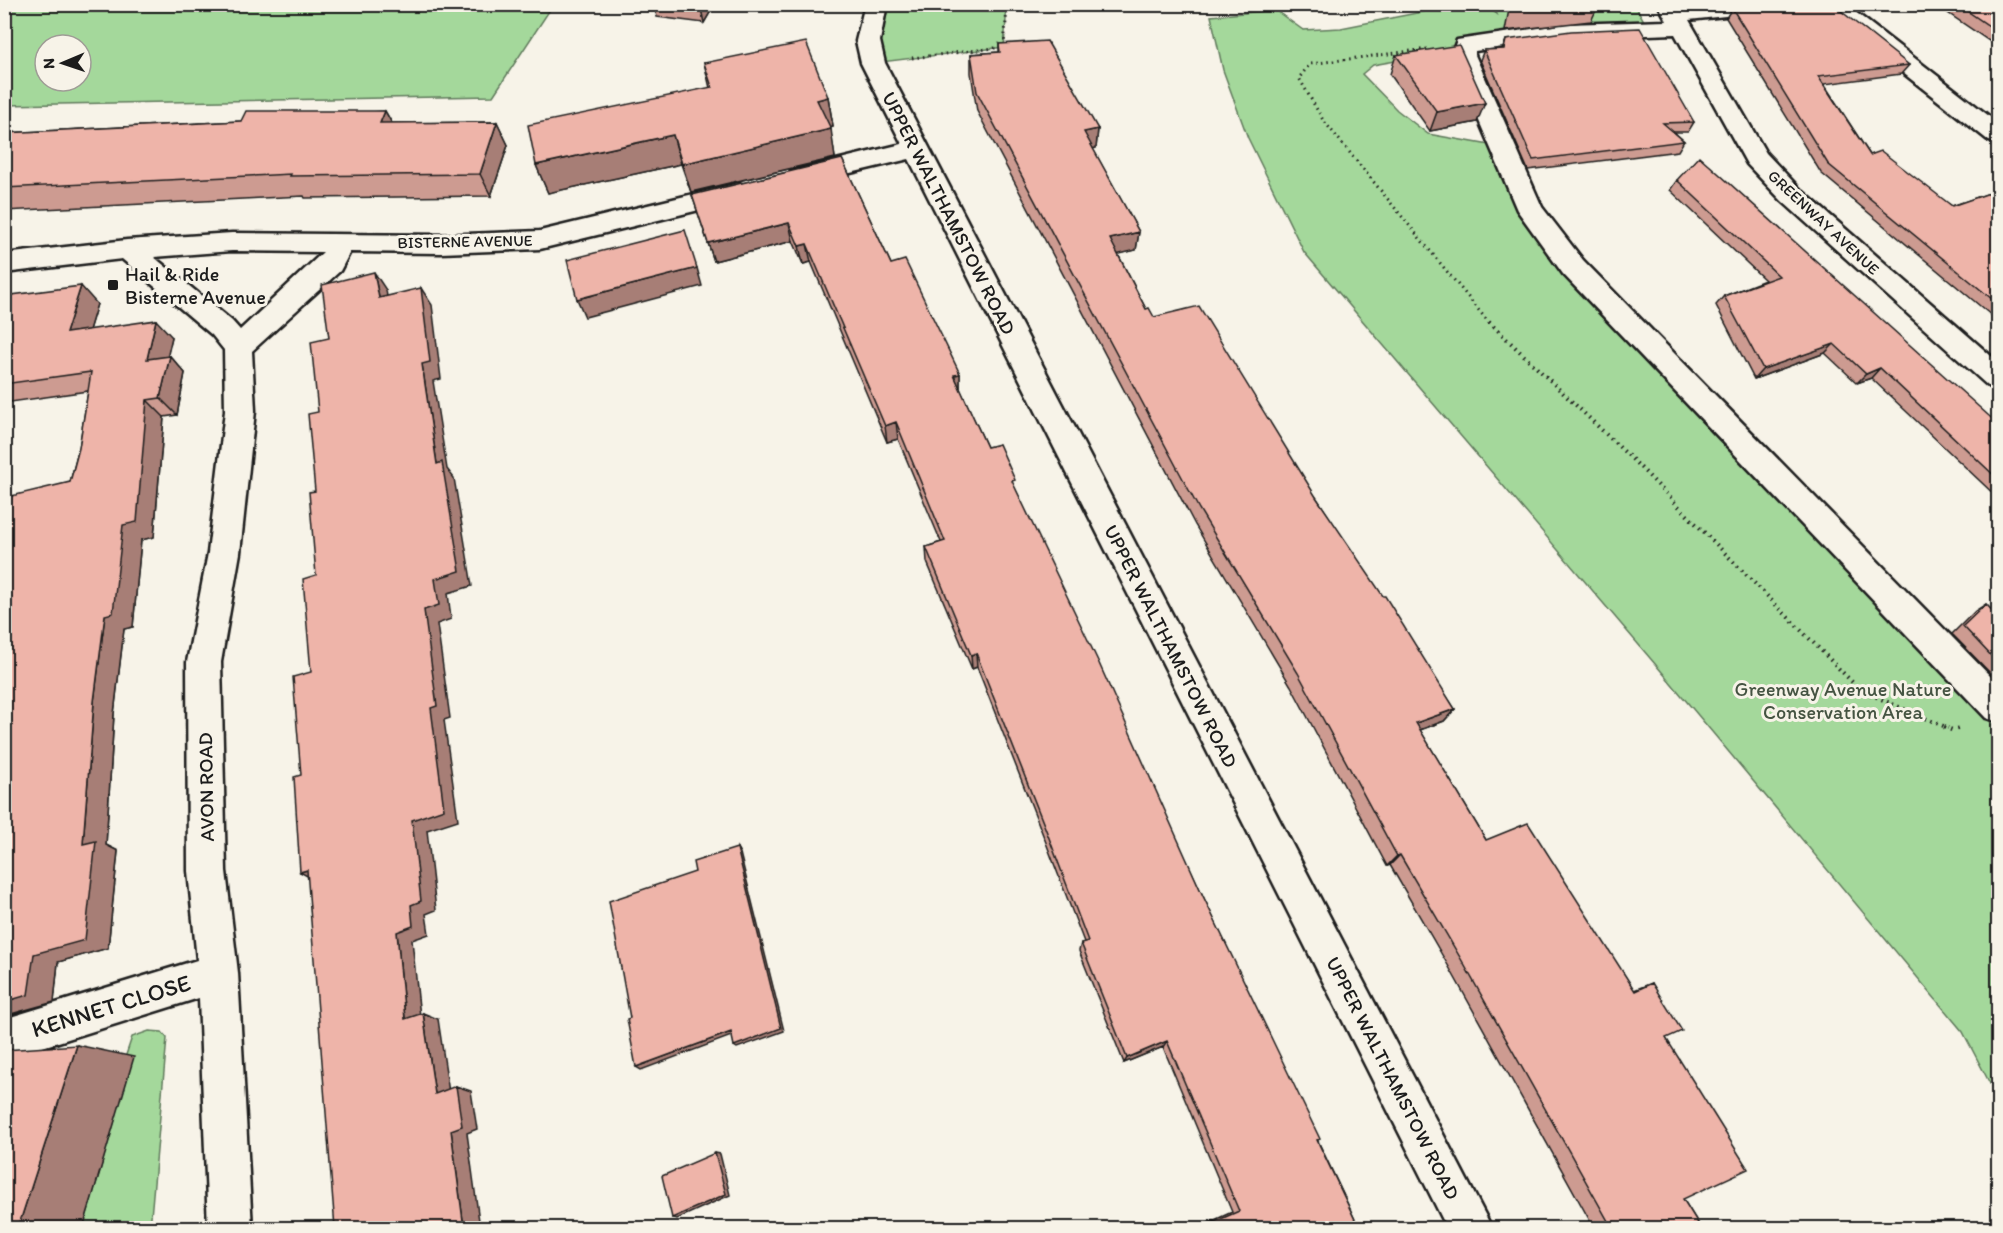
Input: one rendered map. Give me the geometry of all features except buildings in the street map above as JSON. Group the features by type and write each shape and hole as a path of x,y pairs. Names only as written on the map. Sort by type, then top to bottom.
{"street":[{"name":"UPPER WALTHAMSTOW ROAD","path":"876,4 868,41 873,63 915,149 1470,1228"},
{"path":"1771,4 1465,45 1463,55 1530,210 1573,267 1998,707"},
{"path":"1827,4 1833,6 1998,135"},
{"name":"GREENWAY AVENUE","path":"1676,16 1756,158 1791,195 1998,378"},
{"name":"BISTERNE AVENUE","path":"4,264 127,249 232,242 441,244 540,240 915,149"},
{"path":"127,249 222,327 238,348 330,264 342,243"},
{"name":"AVON ROAD","path":"230,1228 218,973 207,871 204,662 226,541 240,411 238,348"},
{"name":"KENNET CLOSE","path":"4,1039 218,973"}],"path":[{"path":"1004,47 1007,9"},
{"path":"1042,45 1052,44"},
{"path":"873,63 1013,46"},
{"path":"1463,48 1434,48 1310,63 1299,78 1323,120 1399,216 1502,337 1635,462 1860,690 1952,730 1964,728"}],"green space":[{"path":"4,5 553,5 493,96 5,105"},
{"path":"876,5 1007,5 1004,47 873,63"},
{"name":"Greenway Avenue Nature Conservation Area","path":"1457,5 1484,5 1497,14 1493,5 1635,5 1648,28 1511,31 1418,57 1373,65 1362,74 1397,110 1428,134 1495,146 1578,253 1691,381 1923,616 1998,707 1998,1099 1963,1032 1667,678 1304,252 1248,138 1223,70 1211,16 1275,10 1303,30 1341,28"},
{"path":"149,1031 162,1032 167,1038 150,1228 83,1228 133,1058 125,1058 132,1037"}],"place":[{"name":"Hail & Ride Bisterne Avenue","path":"113,285"}]}
